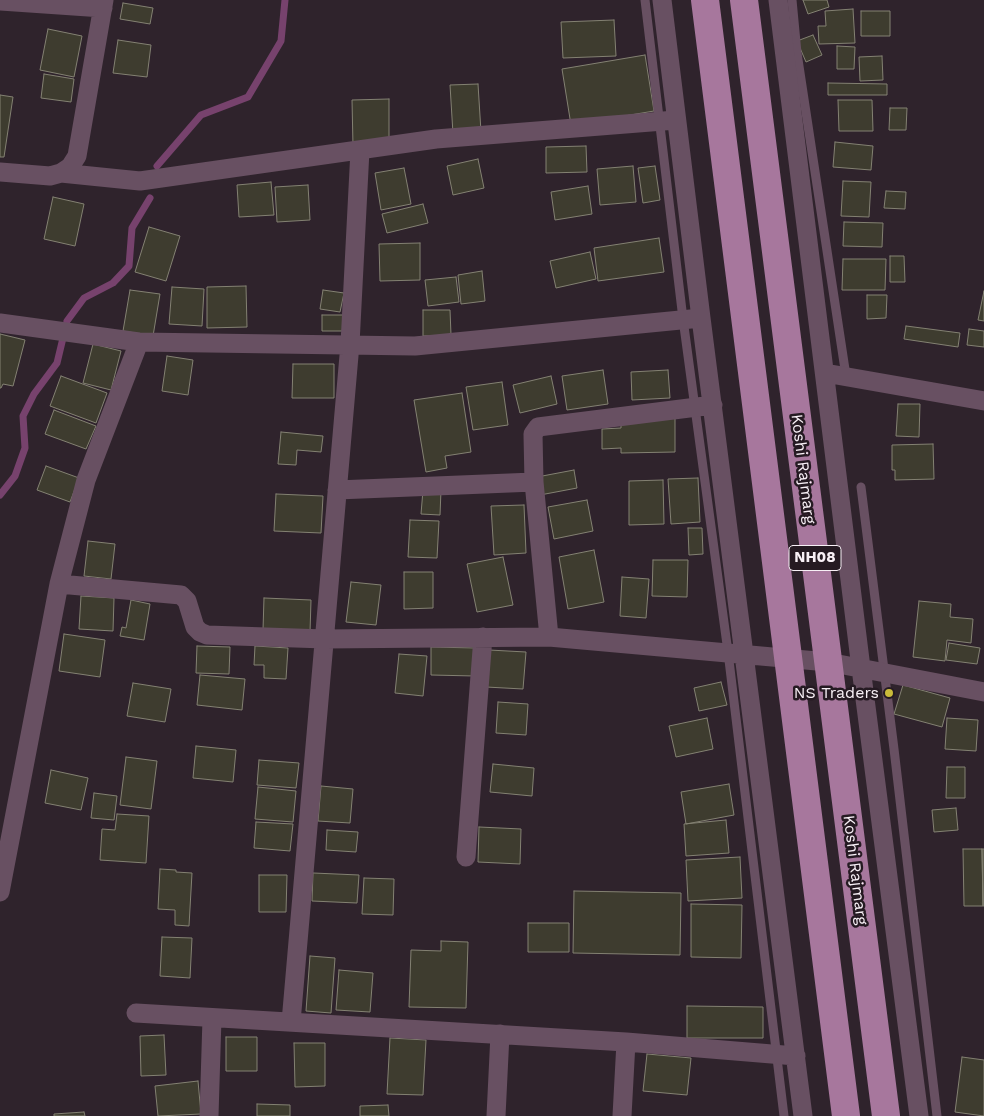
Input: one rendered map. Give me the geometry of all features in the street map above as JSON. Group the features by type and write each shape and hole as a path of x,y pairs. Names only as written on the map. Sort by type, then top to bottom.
{"main road":[{"name":"NH08","path":"705,0 846,1116"},
{"name":"Koshi Rajmarg","path":"744,0 886,1116"}],"street":[{"path":"662,0 668,120 692,319 736,653 796,1056 803,1116"},
{"path":"778,0 919,1116"},
{"path":"0,1 104,4 78,156 70,167 61,173 50,176 0,172"},
{"path":"61,173 140,181 436,139 668,120"},
{"path":"291,1022 350,344 360,150"},
{"path":"0,323 139,342 415,346 692,319"},
{"path":"0,892 59,584 86,480 139,342"},
{"path":"825,373 984,400"},
{"path":"549,637 534,482 533,434 538,427 704,406"},
{"path":"338,490 534,482"},
{"path":"59,584 181,595 187,601 195,627 207,635 325,639 549,637 828,662 984,692"},
{"path":"466,857 483,637"},
{"path":"136,1013 626,1042 796,1056"},
{"path":"209,1116 212,1018"},
{"path":"496,1116 500,1034"},
{"path":"622,1116 626,1042"}],"lane":[{"path":"645,0 668,120"},
{"path":"792,0 799,63 846,376"},
{"path":"861,486 937,1116"},
{"path":"736,653 776,1054 784,1116"}],"building":[{"path":"803,0 827,0 829,7 808,14"},
{"path":"123,3 153,8 150,24 120,19"},
{"path":"853,9 855,43 819,44 818,26 826,26 825,11"},
{"path":"861,11 890,11 890,36 861,36"},
{"path":"614,20 616,56 563,58 561,22"},
{"path":"48,29 82,36 74,77 40,70"},
{"path":"813,35 822,55 806,62 797,41"},
{"path":"118,40 151,45 147,77 113,73"},
{"path":"837,46 855,47 854,69 837,69"},
{"path":"645,55 654,111 571,125 562,69"},
{"path":"882,56 883,80 860,81 859,57"},
{"path":"44,74 74,79 71,102 41,98"},
{"path":"828,83 887,84 887,95 828,95"},
{"path":"478,84 481,132 453,134 450,85"},
{"path":"0,95 13,97 4,157 0,157"},
{"path":"389,99 389,145 353,146 352,100"},
{"path":"838,100 872,100 873,131 839,131"},
{"path":"890,108 907,108 906,130 889,130"},
{"path":"835,142 873,146 871,170 833,167"},
{"path":"586,146 587,172 546,173 546,147"},
{"path":"478,159 484,188 453,195 447,166"},
{"path":"633,166 636,202 600,205 597,169"},
{"path":"655,166 660,200 643,203 638,168"},
{"path":"404,168 411,204 381,210 375,173"},
{"path":"843,181 871,182 869,217 841,216"},
{"path":"271,182 274,215 239,217 237,185"},
{"path":"308,185 310,220 277,222 275,187"},
{"path":"588,186 592,214 555,220 551,192"},
{"path":"886,191 906,192 905,209 884,208"},
{"path":"53,197 84,204 75,246 44,239"},
{"path":"423,204 428,223 387,233 382,214"},
{"path":"844,222 883,223 882,247 843,246"},
{"path":"149,227 180,236 166,281 135,272"},
{"path":"659,238 664,272 598,281 594,248"},
{"path":"420,243 420,280 380,281 379,244"},
{"path":"590,252 596,279 556,288 550,261"},
{"path":"890,256 904,256 905,282 890,282"},
{"path":"843,259 886,259 885,290 842,290"},
{"path":"482,271 485,301 461,304 458,275"},
{"path":"456,277 459,302 428,306 425,280"},
{"path":"246,286 247,327 207,328 207,287"},
{"path":"172,287 204,289 202,326 169,324"},
{"path":"130,290 160,294 153,336 123,331"},
{"path":"323,290 344,293 340,312 320,309"},
{"path":"984,291 984,321 978,320"},
{"path":"867,295 887,295 886,318 867,319"},
{"path":"423,310 450,310 451,335 423,336"},
{"path":"322,315 343,315 343,331 322,331"},
{"path":"906,326 960,333 958,347 904,339"},
{"path":"969,329 984,331 984,347 967,345"},
{"path":"0,334 25,340 13,386 3,384 1,388 0,388"},
{"path":"93,344 121,351 111,390 83,383"},
{"path":"167,356 193,360 188,395 162,391"},
{"path":"293,364 334,364 334,398 292,398"},
{"path":"603,370 608,404 567,410 562,376"},
{"path":"668,370 670,398 632,400 631,372"},
{"path":"61,376 107,393 96,423 50,406"},
{"path":"551,376 557,404 520,413 513,385"},
{"path":"502,382 508,425 473,430 466,387"},
{"path":"462,393 471,452 445,456 447,468 426,472 414,400"},
{"path":"898,404 920,404 919,437 896,436"},
{"path":"54,410 96,426 86,449 45,434"},
{"path":"675,418 675,452 621,453 621,448 602,449 602,429 621,428 621,419"},
{"path":"281,432 323,436 321,452 297,450 296,465 278,464"},
{"path":"933,444 934,479 895,480 895,470 892,470 892,445"},
{"path":"46,466 79,478 70,502 37,490"},
{"path":"574,470 577,488 540,495 537,477"},
{"path":"698,478 700,522 671,524 668,479"},
{"path":"663,480 664,524 629,525 629,481"},
{"path":"423,490 441,490 440,515 421,514"},
{"path":"276,494 323,496 321,533 274,531"},
{"path":"587,500 593,531 554,539 548,507"},
{"path":"524,505 526,553 494,555 491,506"},
{"path":"410,520 439,521 437,558 408,557"},
{"path":"688,528 702,528 703,554 689,555"},
{"path":"88,541 115,544 111,579 84,576"},
{"path":"594,550 604,602 568,609 559,557"},
{"path":"503,557 513,605 477,612 467,564"},
{"path":"653,560 688,560 687,597 652,596"},
{"path":"404,572 433,572 433,608 404,609"},
{"path":"622,577 649,579 646,618 620,616"},
{"path":"351,582 381,585 376,625 346,622"},
{"path":"81,596 114,598 113,631 79,629"},
{"path":"264,598 311,600 310,632 263,630"},
{"path":"131,600 150,604 144,640 120,636 122,627 126,628"},
{"path":"919,601 951,604 950,617 973,619 971,643 947,640 945,661 913,657"},
{"path":"64,634 105,640 100,677 59,671"},
{"path":"949,643 980,648 977,664 946,660"},
{"path":"197,646 230,647 229,674 196,673"},
{"path":"255,646 288,648 286,679 264,678 264,665 254,665"},
{"path":"431,647 476,648 475,676 431,675"},
{"path":"489,650 526,652 523,689 486,687"},
{"path":"399,654 427,656 423,696 395,693"},
{"path":"200,675 245,679 242,710 197,705"},
{"path":"721,682 727,705 699,711 694,688"},
{"path":"133,683 171,689 165,722 127,716"},
{"path":"903,685 950,698 942,727 894,714"},
{"path":"498,702 528,704 526,735 496,733"},
{"path":"707,718 713,749 676,757 669,726"},
{"path":"947,718 978,720 976,751 945,749"},
{"path":"196,746 236,750 233,782 193,778"},
{"path":"126,757 157,761 151,809 120,805"},
{"path":"259,760 299,763 296,788 257,785"},
{"path":"493,764 534,768 532,796 490,792"},
{"path":"947,767 965,767 965,798 946,798"},
{"path":"51,770 88,778 81,810 45,803"},
{"path":"729,784 734,815 686,824 681,792"},
{"path":"321,786 353,789 350,823 318,821"},
{"path":"258,787 296,791 293,822 255,819"},
{"path":"94,793 117,796 114,820 91,818"},
{"path":"956,808 958,830 934,832 932,810"},
{"path":"117,814 149,816 146,863 100,860 102,829 115,830"},
{"path":"726,820 729,853 686,856 684,824"},
{"path":"256,822 293,824 290,851 254,848"},
{"path":"479,827 521,829 520,864 478,862"},
{"path":"327,830 358,832 356,852 326,850"},
{"path":"963,849 982,849 983,906 964,906"},
{"path":"982,849 984,849 984,906 983,906"},
{"path":"740,857 742,898 688,901 686,860"},
{"path":"160,869 192,873 189,926 175,925 175,910 158,909"},
{"path":"313,873 359,875 357,903 312,901"},
{"path":"259,875 287,875 286,912 259,912"},
{"path":"364,878 394,879 393,915 362,914"},
{"path":"574,891 681,893 680,955 573,953"},
{"path":"691,904 742,905 741,958 691,957"},
{"path":"528,923 569,923 569,952 528,952"},
{"path":"162,937 192,938 190,978 160,976"},
{"path":"441,941 468,942 466,1008 409,1007 411,950 441,951"},
{"path":"310,956 335,958 331,1013 306,1011"},
{"path":"339,970 373,973 370,1012 336,1010"},
{"path":"687,1006 763,1007 763,1038 687,1038"},
{"path":"164,1035 166,1075 141,1076 140,1036"},
{"path":"226,1037 257,1037 257,1071 226,1071"},
{"path":"390,1038 426,1040 423,1095 387,1094"},
{"path":"294,1043 325,1043 325,1086 295,1087"},
{"path":"647,1054 691,1058 687,1095 643,1091"},
{"path":"962,1057 984,1060 984,1116 955,1112"},
{"path":"198,1081 201,1114 158,1116 155,1086"},
{"path":"257,1104 290,1105 290,1116 257,1116"},
{"path":"388,1105 389,1116 360,1116 360,1106"},
{"path":"84,1112 85,1116 54,1116 54,1114"}],"waterway":[{"path":"157,166 201,115 248,97 281,41 285,0"},
{"path":"67,321 84,298 113,283 129,266 132,228 150,198"},
{"path":"0,495 15,476 25,448 23,416 34,394 57,363 63,338"}],"place":[{"name":"NS Traders","path":"889,693"}]}
